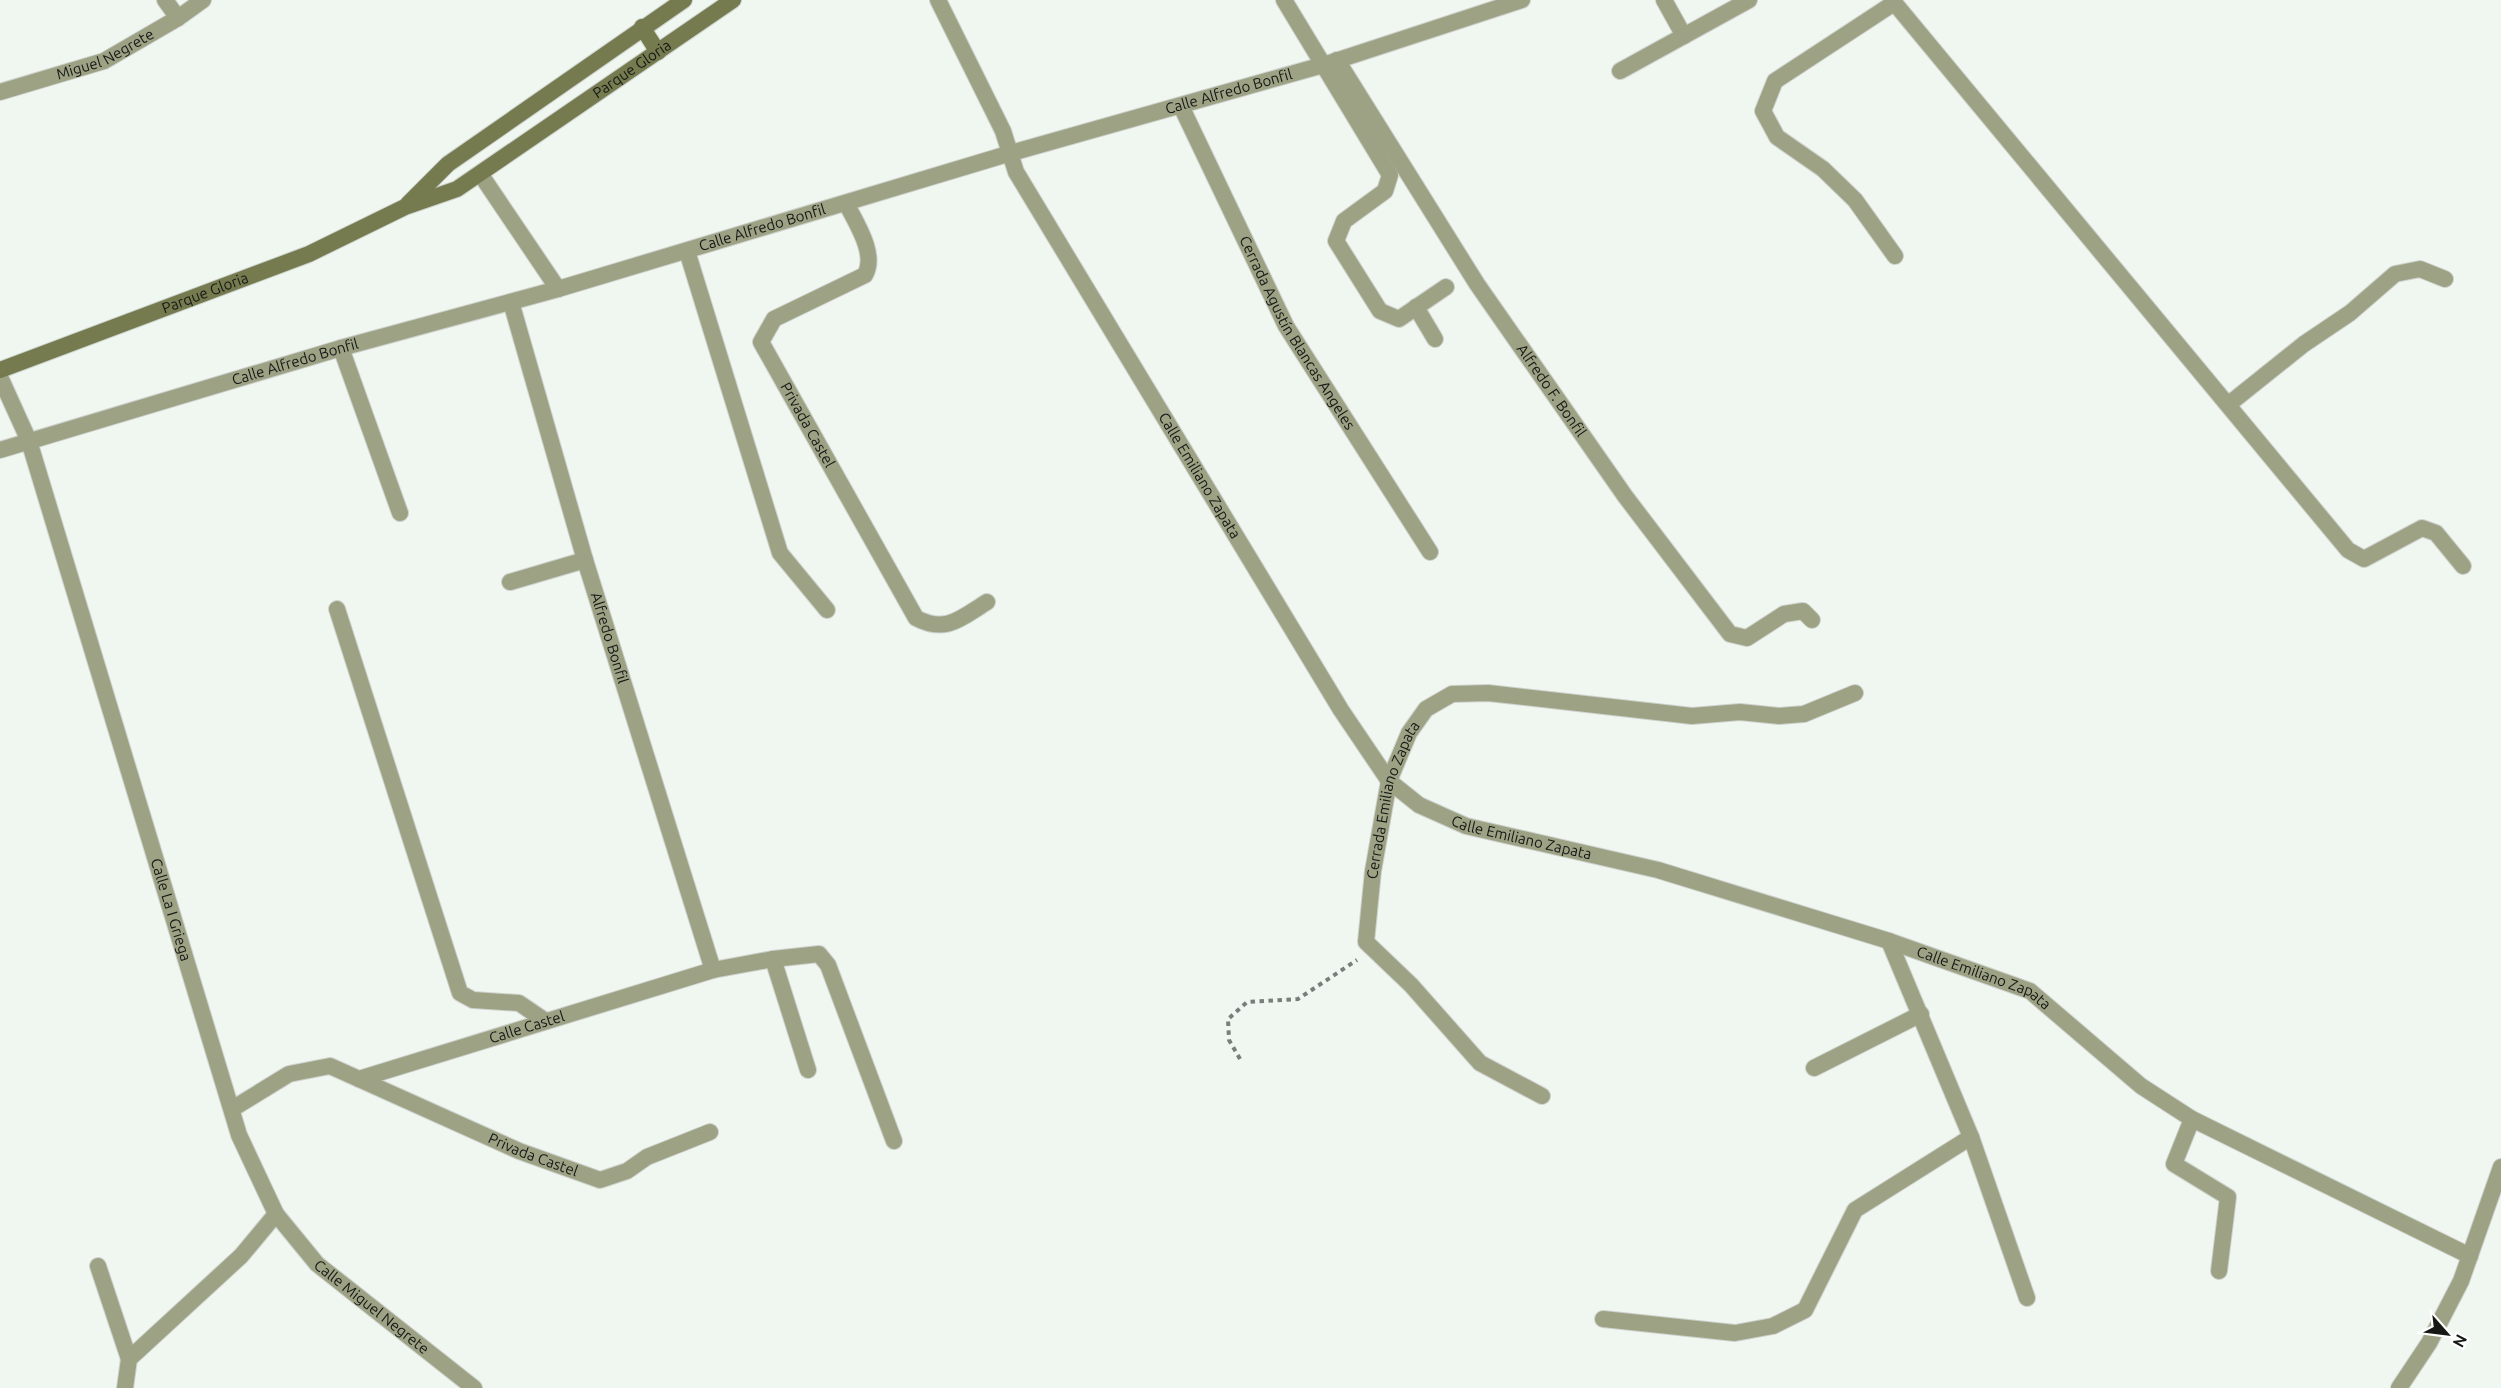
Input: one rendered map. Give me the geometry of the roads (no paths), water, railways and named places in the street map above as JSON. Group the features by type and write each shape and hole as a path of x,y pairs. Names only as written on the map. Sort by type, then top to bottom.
{"main road":[{"name":"Parque Gloria","path":"405,207 448,164 684,0"},
{"name":"Parque Gloria","path":"0,370 309,254 405,207 457,189 481,175 733,0"},
{"path":"642,27 658,52"}],"street":[{"path":"165,0 178,18"},
{"name":"Miguel Negrete","path":"0,92 104,61 178,18 203,0"},
{"name":"Calle Emiliano Zapata","path":"938,0 1011,153 1016,172 1341,710 1389,781 1419,805 1466,826 1658,870 1888,941 2030,991 2141,1086 2192,1119 2470,1256"},
{"path":"1284,0 1330,62 1390,175 1385,191 1344,220 1336,241 1380,311 1399,320 1446,287"},
{"name":"Calle Alfredo Bonfil","path":"0,450 341,348 558,289 1011,153 1330,62 1522,0"},
{"path":"1664,0 1684,36"},
{"path":"1620,71 1749,0"},
{"path":"1895,256 1855,200 1823,169 1777,137 1763,111 1774,81 1893,1 2348,550 2364,559 2422,528 2436,533 2463,566"},
{"name":"Alfredo F. Bonfil","path":"1330,62 1476,284 1625,496 1730,634 1747,638 1784,614 1803,611 1812,620"},
{"name":"Cerrada Agustín Blancas Angeles","path":"1181,106 1286,326 1430,552"},
{"path":"481,175 558,289"},
{"name":"Privada Castel","path":"846,203 866,245 869,269 865,275 774,319 761,342 916,618 929,626 949,625 987,602"},
{"path":"687,251 780,553 827,610"},
{"path":"2229,404 2304,344 2350,313 2394,274 2420,269 2445,279"},
{"name":"Alfredo Bonfil","path":"511,302 585,560 713,970"},
{"path":"1416,307 1435,339"},
{"path":"341,348 400,513"},
{"name":"Calle La I Griega","path":"0,377 29,441 239,1135 276,1214"},
{"path":"510,582 585,560"},
{"path":"337,609 460,993 473,1000 519,1003 544,1020"},
{"name":"Cerrada Emiliano Zapata","path":"1542,1096 1480,1063 1411,985 1366,942 1373,871 1389,781 1409,734 1425,709 1452,694 1488,693 1692,716 1740,712 1779,716 1804,714 1855,693"},
{"path":"1888,941 1921,1014 1971,1137 2027,1298"},
{"name":"Calle Castel","path":"359,1079 544,1020 713,970 773,958 819,954 828,965 894,1141"},
{"path":"773,958 808,1070"},
{"path":"1814,1068 1921,1014"},
{"path":"232,1109 289,1074 330,1066 359,1079"},
{"name":"Privada Castel","path":"359,1079 519,1151 600,1180 627,1171 647,1157 710,1132"},
{"path":"2192,1119 2174,1164 2228,1197 2219,1271"},
{"path":"1603,1319 1735,1334 1773,1326 1805,1310 1855,1210 1971,1137"},
{"path":"2398,1388 2429,1343 2461,1281 2470,1256 2494,1208 2501,1167"},
{"path":"129,1359 241,1256 276,1214"},
{"name":"Calle Miguel Negrete","path":"276,1214 317,1264 474,1388"},
{"path":"98,1266 129,1359 125,1388"}]}
